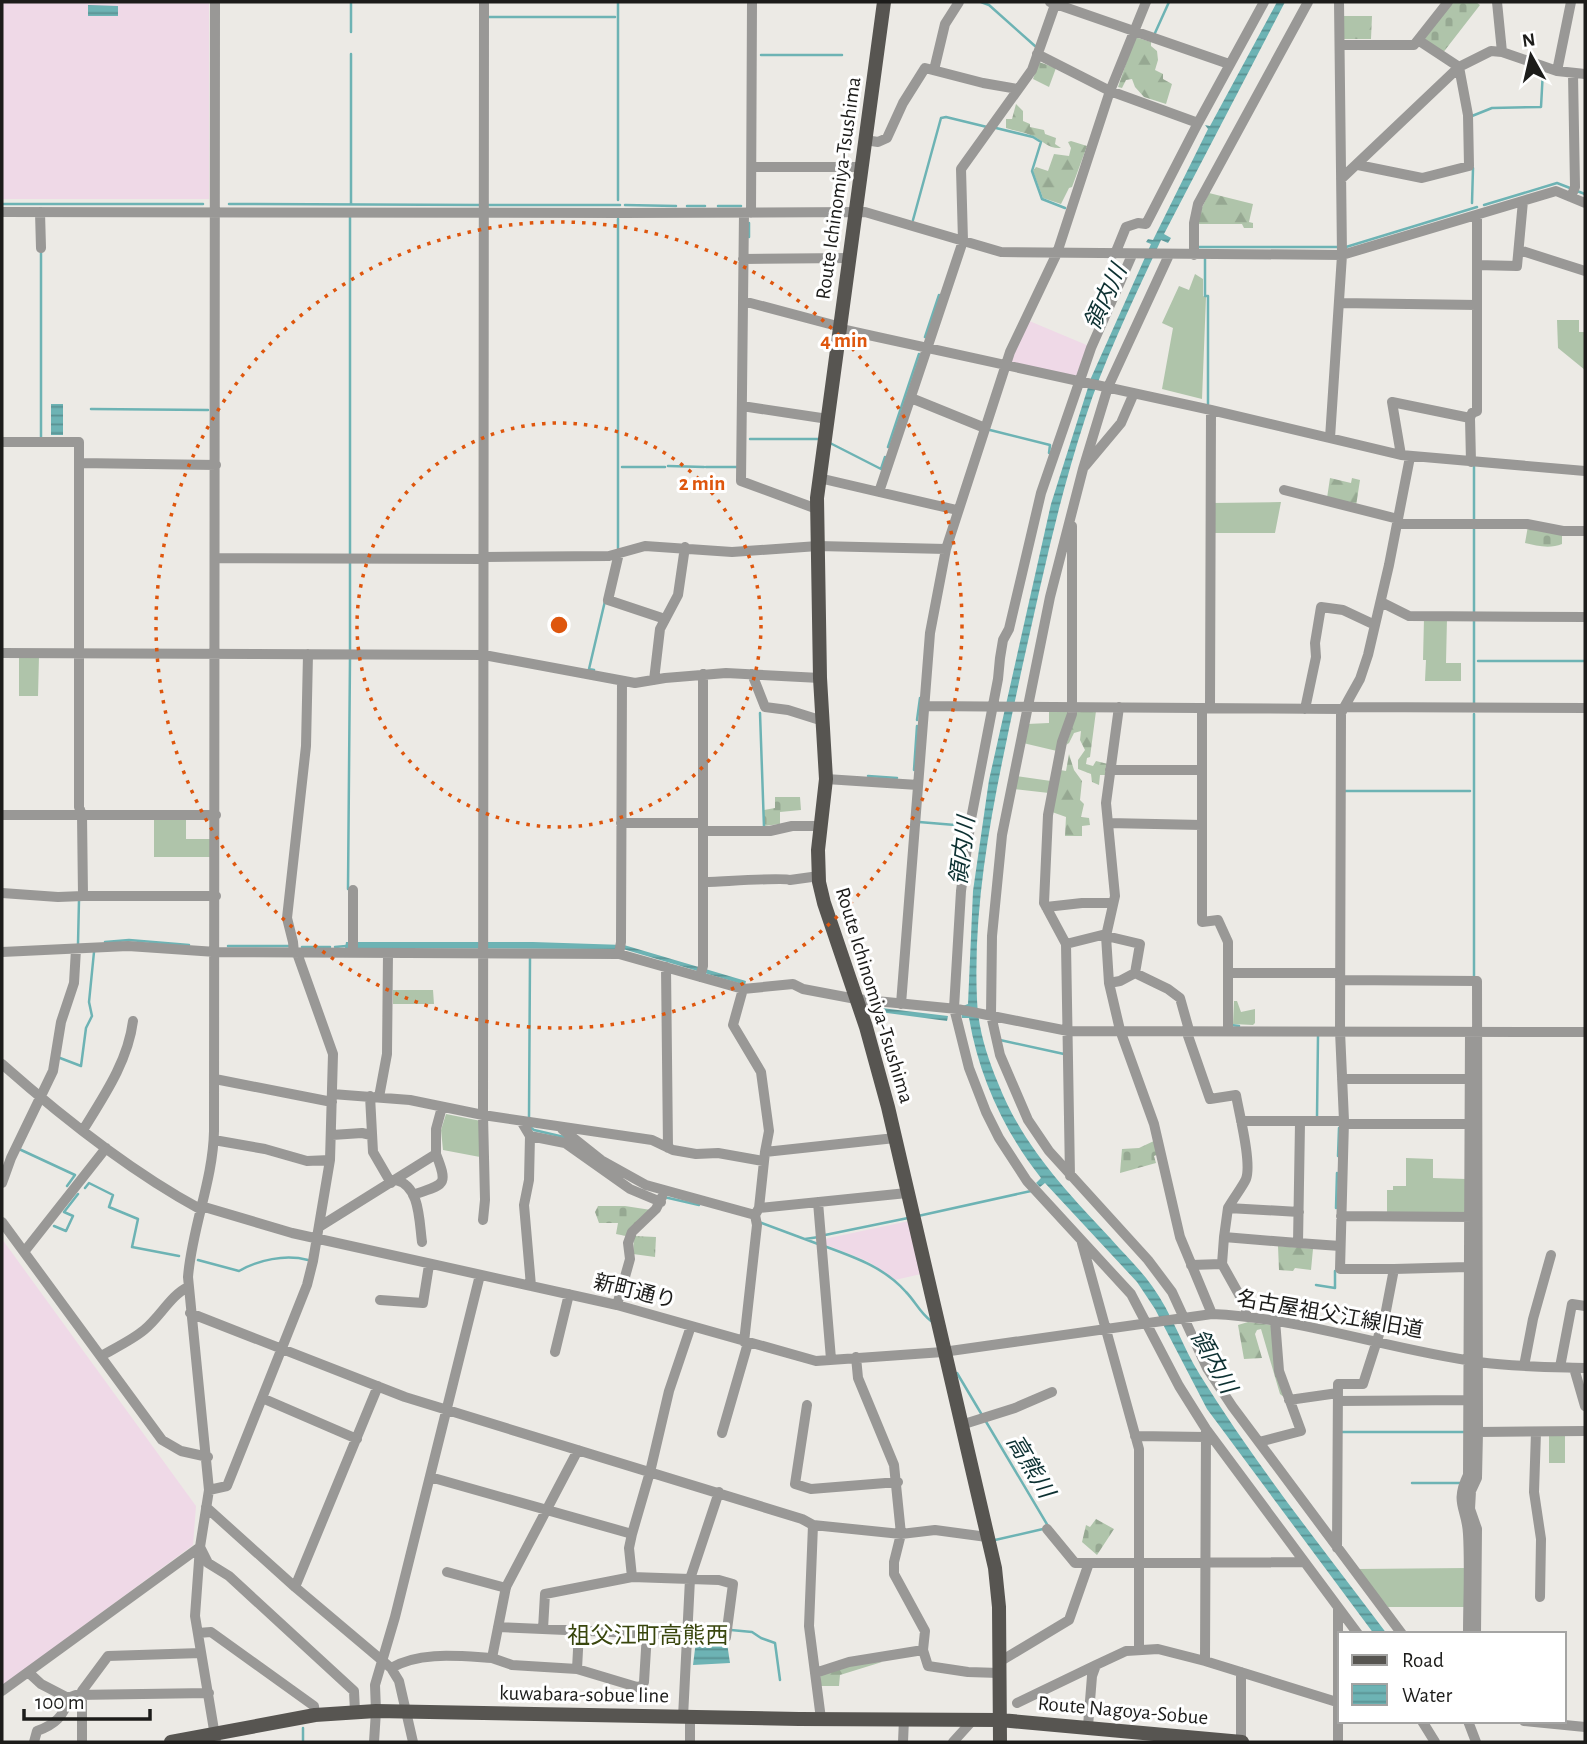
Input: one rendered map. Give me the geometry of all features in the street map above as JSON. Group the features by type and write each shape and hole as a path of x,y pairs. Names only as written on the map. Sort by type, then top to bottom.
{"main road":[{"name":"Route Ichinomiya-Tsushima","path":"884,2 819,478 817,509 820,678 826,779 818,850 819,876 824,902 873,1050 987,1537 998,1595 1000,1742"},
{"name":"kuwabara-sobue line","path":"171,1742 216,1738 315,1715 376,1711 1000,1720"},
{"name":"Route Nagoya-Sobue","path":"1000,1720 1242,1742"}],"street":[{"path":"215,2 214,1140 210,1174 189,1261 188,1287 208,1457 209,1490 200,1547 195,1616 216,1738"},
{"path":"483,1220 484,2"},
{"path":"752,2 751,167 743,259 741,481 817,509"},
{"path":"934,70 945,24 959,2"},
{"path":"879,492 963,241 961,169 1032,69 1054,2 1229,64"},
{"path":"901,1004 930,632 946,549 1006,365 1057,253 1110,91 1146,2"},
{"path":"1115,254 1126,227 1138,223 1146,224 1264,2"},
{"path":"1194,255 1194,223 1198,204 1308,2"},
{"path":"1329,438 1342,255 1339,2"},
{"path":"1340,45 1415,45 1448,2"},
{"path":"1497,2 1502,52"},
{"path":"1557,71 1571,2"},
{"path":"1358,166 1422,178 1469,166 1468,115 1459,67 1418,40"},
{"path":"1341,179 1358,166 1459,67 1491,51 1502,52 1557,71 1579,74 1575,187 1571,197"},
{"path":"1037,54 1110,91 1198,123"},
{"path":"865,140 878,142 887,138 903,103 925,68 1018,89"},
{"path":"751,167 861,167"},
{"path":"2,212 865,212 1002,253 1342,255 1556,191 1585,203"},
{"path":"1477,265 1517,266 1523,201"},
{"path":"40,212 40,248"},
{"path":"1471,462 1470,418 1472,413 1477,411 1477,215"},
{"path":"1519,250 1585,271"},
{"path":"1134,255 1082,381 1041,494 1009,629 1003,640 961,891 955,1008 969,1068 999,1138 1027,1181 1131,1294 1206,1433 1356,1632"},
{"path":"1167,255 1105,387 1049,597 1026,706 999,859 989,1014 1000,1055 1022,1108 1049,1151 1148,1260 1172,1292 1208,1368 1232,1406 1400,1632"},
{"path":"743,259 849,258"},
{"path":"743,301 841,328 1405,456 1585,471"},
{"path":"1339,303 1477,304"},
{"path":"1083,469 1121,423 1134,393"},
{"path":"911,398 985,428"},
{"path":"1468,1268 1340,1269 1344,1122 1340,977 1341,713 1360,679 1381,602 1397,522 1405,456 1392,402 1470,418"},
{"path":"742,407 828,419"},
{"path":"1211,410 1206,708 1202,770 1202,922 1218,920 1228,942 1227,1030"},
{"path":"2,442 79,442 79,807 82,815 83,896"},
{"path":"79,463 216,465"},
{"path":"819,478 957,510"},
{"path":"1284,490 1397,522 1527,524 1563,531 1585,531"},
{"path":"1070,1176 1066,944 1044,903 1048,815 1062,742 1072,714 1072,509"},
{"path":"216,558 609,556 645,546 732,552 818,546 946,549"},
{"path":"654,680 660,629 680,586 685,547"},
{"path":"620,553 608,600 665,619"},
{"path":"1381,602 1409,616 1585,617"},
{"path":"1305,709 1317,657 1315,643 1321,607 1343,610 1375,625"},
{"path":"2,653 484,655 635,684 703,674 820,678"},
{"path":"209,1490 227,1486 307,1285 330,1160 332,1049 295,953 287,918 306,746 308,654"},
{"path":"701,973 703,674"},
{"path":"752,674 765,707 789,710 822,721"},
{"path":"620,949 622,681"},
{"path":"924,706 1585,708"},
{"path":"1119,707 1106,803 1114,876 1113,903 1107,936 1109,983 1120,1030 1154,1124 1180,1237 1212,1314"},
{"path":"1110,771 1202,770"},
{"path":"826,779 918,785"},
{"path":"2,815 216,814"},
{"path":"1108,822 1202,825"},
{"path":"621,823 770,831 792,826 821,825"},
{"path":"703,882 760,881 786,877 790,880 819,876"},
{"path":"353,890 353,948"},
{"path":"2,892 58,897 216,896"},
{"path":"1046,907 1113,903"},
{"path":"1066,944 1086,937 1107,936 1140,944 1135,973"},
{"path":"2,952 128,946 216,952 295,953 353,948 388,953 484,948 620,949 666,967 701,973 743,989 793,984 803,989 856,999 955,1008 1068,1031 1585,1032"},
{"path":"2,1183 11,1158 53,1071 61,1023 74,983 76,948"},
{"path":"388,953 387,1054 375,1096 371,1135 373,1152 393,1182"},
{"path":"666,967 668,1148"},
{"path":"1109,983 1135,973"},
{"path":"1135,973 1174,992 1183,1003 1187,1030 1210,1099 1236,1095 1247,1166 1246,1179 1228,1208 1222,1264 1246,1307 1246,1316"},
{"path":"1228,974 1477,981 1469,1079 1473,1124"},
{"path":"722,1433 746,1342 756,1216 769,1131 761,1072 733,1025 743,989"},
{"path":"83,1130 118,1068 130,1040 133,1021"},
{"path":"1468,1632 1468,1530 1461,1505 1468,1475 1468,1400 1473,1361 1474,1032"},
{"name":"新町通り","path":"2,1065 39,1098 106,1148 177,1196 201,1207 292,1233 318,1232 429,1265 617,1306 816,1361 943,1352"},
{"path":"215,1079 332,1098 375,1096 410,1100 483,1115 652,1140 668,1148 696,1154 764,1156 895,1138"},
{"path":"1342,1079 1469,1079"},
{"path":"413,1195 439,1186 444,1180 445,1176 436,1154 436,1129 442,1107"},
{"path":"521,1121 530,1136 529,1180 524,1205 531,1286"},
{"path":"1241,1121 1473,1124"},
{"path":"1298,1243 1300,1123"},
{"path":"560,1127 601,1160 663,1196"},
{"path":"332,1135 371,1135"},
{"path":"530,1136 565,1143 630,1189 756,1216 818,1202 907,1193"},
{"path":"214,1140 265,1149 307,1161 330,1160"},
{"path":"24,1252 106,1148"},
{"path":"318,1232 355,1202 393,1182 436,1154"},
{"path":"393,1182 405,1182 410,1187 422,1242"},
{"path":"617,1306 630,1259 628,1242 632,1232 663,1196"},
{"path":"818,1202 831,1359"},
{"path":"1228,1208 1299,1212"},
{"path":"1341,1216 1473,1217"},
{"path":"1473,1217 1468,1268 1478,1432 1477,1478 1471,1491 1470,1509 1477,1530 1476,1632"},
{"path":"2,1222 162,1440 181,1451 208,1457"},
{"path":"1224,1237 1340,1246"},
{"path":"1082,1241 1139,1449 1139,1649"},
{"path":"1524,1366 1533,1319 1551,1255"},
{"path":"1191,1265 1222,1264"},
{"path":"380,1300 423,1303 429,1265"},
{"path":"1337,1548 1338,1384 1363,1384 1385,1316 1394,1269"},
{"path":"374,1742 375,1685 387,1665 480,1275"},
{"path":"101,1356 143,1332 164,1312 179,1292 188,1287"},
{"path":"555,1352 569,1294"},
{"path":"1560,1367 1572,1304 1585,1306"},
{"path":"190,1313 405,1397 719,1492 813,1525 901,1534 935,1530 987,1537"},
{"name":"名古屋祖父江線旧道","path":"943,1352 1212,1314 1275,1321 1473,1361 1580,1368"},
{"path":"1259,1443 1301,1431 1279,1371 1275,1321"},
{"path":"632,1577 629,1548 632,1534 669,1391 691,1326"},
{"path":"856,1357 858,1378 894,1465 898,1482 901,1534 894,1574 925,1631 923,1650 928,1666 968,1672 999,1667 1069,1620 1089,1563"},
{"path":"1580,1368 1585,1406"},
{"path":"295,1587 378,1386"},
{"path":"961,1425 1015,1408 1052,1392"},
{"path":"1289,1400 1338,1397 1468,1400"},
{"path":"262,1398 357,1438"},
{"path":"807,1405 795,1484 811,1489 898,1482"},
{"path":"1478,1432 1585,1432"},
{"path":"1536,1432 1534,1492 1541,1539 1540,1597"},
{"path":"1135,1436 1206,1433"},
{"path":"1205,1661 1206,1433"},
{"path":"492,1657 506,1588 578,1450"},
{"path":"430,1477 632,1534"},
{"path":"690,1742 686,1717 690,1579 719,1492"},
{"path":"206,1507 387,1665 399,1681 413,1742"},
{"path":"813,1525 809,1626 821,1719"},
{"path":"1047,1529 1075,1563 1304,1562"},
{"path":"2,1691 200,1547"},
{"path":"200,1547 208,1563 229,1576 354,1691 355,1712"},
{"path":"447,1572 506,1588"},
{"path":"498,1627 579,1631 647,1633 726,1637 733,1584 719,1580 632,1577 545,1594 543,1629"},
{"path":"1338,1608 1338,1632"},
{"path":"577,1669 579,1631"},
{"path":"198,1633 211,1633 314,1706 315,1715"},
{"path":"387,1665 438,1655 492,1657 512,1665 577,1669 637,1687 642,1686 647,1633"},
{"path":"1017,1703 1113,1655 1139,1649 1158,1649 1205,1661 1338,1702"},
{"path":"815,1673 849,1662 923,1650"},
{"path":"82,1742 82,1691 108,1656 201,1653"},
{"path":"1088,1726 1092,1676 1096,1665"},
{"path":"28,1672 41,1684 68,1698 82,1695 209,1693"},
{"path":"1241,1672 1242,1742"},
{"path":"34,1742 37,1731 51,1726 59,1719 68,1698"},
{"path":"903,1742 904,1720"},
{"path":"953,1742 973,1720"},
{"path":"1338,1723 1338,1742"},
{"path":"1423,1723 1435,1742"},
{"path":"1469,1723 1476,1742"},
{"path":"1544,1723 1585,1727"}],"shaded area":[{"path":"2,2 209,2 209,199 2,199"},
{"path":"1027,320 1089,346 1078,376 1011,363"},
{"path":"909,1221 921,1274 895,1280 867,1261 824,1244 824,1239"},
{"path":"2,1239 196,1506 193,1545 2,1686"}],"green space":[{"path":"1452,2 1476,2 1480,5 1442,54 1423,41"},
{"path":"1343,16 1372,16 1371,39 1343,39"},
{"path":"1135,37 1151,42 1151,46 1157,51 1155,70 1172,84 1166,104 1144,97 1132,79 1126,80 1122,88 1118,87"},
{"path":"1039,62 1056,68 1049,87 1033,79"},
{"path":"1016,104 1023,111 1023,121 1030,124 1030,127 1044,130 1045,134 1056,138 1055,144 1061,148 1050,146 1032,135 1006,128 1006,119 1012,119"},
{"path":"1068,142 1087,146 1072,187 1061,204 1043,198 1033,171 1036,167 1048,171 1054,154 1069,156 1071,148"},
{"path":"1209,193 1253,204 1249,222 1253,223 1253,228 1244,228 1242,224 1197,224"},
{"path":"1195,274 1203,279 1203,296 1206,297 1202,399 1162,389 1173,328 1162,323 1179,286 1189,290"},
{"path":"1557,320 1579,320 1579,332 1585,332 1585,370 1558,348"},
{"path":"1330,478 1351,483 1352,478 1360,480 1356,506 1327,498"},
{"path":"1281,502 1275,533 1212,533 1213,503"},
{"path":"1528,526 1562,533 1562,544 1548,547 1525,543"},
{"path":"1424,618 1447,618 1446,663 1461,663 1461,681 1425,681"},
{"path":"19,656 39,656 38,696 19,696"},
{"path":"1049,711 1067,711 1069,714 1057,751 1023,743 1027,724 1049,723"},
{"path":"1096,711 1090,757 1087,758 1086,764 1093,766 1096,761 1108,764 1106,775 1100,775 1099,785 1092,782 1091,774 1078,769 1078,760 1085,750 1080,740 1081,731 1074,733 1066,745 1077,712"},
{"path":"1069,754 1074,770 1082,781 1080,800 1084,804 1081,817 1089,818 1090,825 1082,826 1082,836 1065,836 1066,817 1052,812 1060,770 1066,771"},
{"path":"1016,776 1051,781 1049,793 1014,789"},
{"path":"775,797 800,797 801,810 780,812 780,824 764,826 764,810 775,808"},
{"path":"154,818 186,818 186,839 210,839 210,857 154,857"},
{"path":"393,990 433,990 434,1004 393,1004"},
{"path":"1234,1001 1237,1001 1241,1012 1255,1009 1253,1025 1233,1024"},
{"path":"446,1114 481,1121 480,1157 443,1150 441,1130"},
{"path":"1156,1140 1159,1154 1154,1156 1156,1163 1120,1173 1122,1149 1139,1148"},
{"path":"1406,1158 1433,1159 1433,1178 1466,1179 1466,1215 1387,1215 1387,1190 1393,1190 1393,1186 1406,1186"},
{"path":"598,1206 651,1210 626,1236 616,1234 618,1223 599,1223 595,1212"},
{"path":"634,1236 656,1237 655,1257 633,1254"},
{"path":"1278,1246 1313,1249 1311,1270 1279,1270"},
{"path":"1248,1322 1271,1325 1285,1398 1280,1394 1261,1329 1255,1334 1262,1358 1244,1359 1238,1325"},
{"path":"1549,1434 1565,1434 1565,1463 1549,1463"},
{"path":"1096,1519 1114,1529 1097,1555 1082,1542 1086,1525 1090,1527"},
{"path":"1466,1568 1466,1607 1388,1607 1357,1569"},
{"path":"882,1662 840,1675 839,1686 821,1686 820,1674 850,1663"}],"water":[{"path":"1277,2 1285,2 1164,234 1171,238 1168,243 1161,240 1120,328 1075,450 1043,574 996,791 979,916 978,1011 981,1032 994,1073 1008,1106 1032,1147 1062,1185 1152,1286 1221,1408 1290,1506 1385,1632 1373,1632 1207,1409 1155,1309 1137,1282 1045,1183 1040,1187 1036,1183 1041,1178 1016,1141 995,1102 979,1061 969,1018 962,1018 960,1007 968,1004 973,891 989,780 1051,504 1091,378 1151,244 1146,242 1148,239 1153,240 1208,129 1205,125 1210,126"},
{"path":"88,5 118,6 118,16 88,16"},
{"path":"51,404 63,404 63,435 51,435"},
{"path":"346,942 624,945 746,981 745,985 623,949 345,948"},
{"path":"873,1007 948,1016 947,1021 872,1011"},
{"path":"696,1641 720,1642 720,1645 725,1646 727,1643 730,1663 693,1665"}],"waterway":[{"path":"351,2 351,32"},
{"path":"618,2 618,200"},
{"path":"981,2 989,5 1035,46"},
{"path":"1155,33 1169,2"},
{"path":"488,17 615,17"},
{"path":"351,54 351,204"},
{"path":"761,55 842,55"},
{"path":"1472,116 1492,108 1541,107 1543,70"},
{"path":"913,220 941,118 987,127"},
{"path":"996,128 1033,137 1041,142 1032,171 1042,199 1065,208"},
{"path":"1472,203 1473,168"},
{"path":"1484,205 1557,183 1570,188"},
{"path":"1577,191 1585,194"},
{"path":"2,204 203,204"},
{"path":"229,204 481,205"},
{"path":"488,205 620,205"},
{"path":"625,205 676,206"},
{"path":"687,206 705,206"},
{"path":"718,206 741,206"},
{"path":"1346,247 1477,207"},
{"path":"350,217 350,554"},
{"path":"618,219 618,548"},
{"path":"749,223 749,237"},
{"path":"1199,247 1339,247"},
{"path":"41,253 41,439"},
{"path":"1205,259 1205,296 1208,296 1208,404"},
{"path":"925,337 939,295"},
{"path":"888,447 919,354"},
{"path":"91,409 208,410"},
{"path":"990,430 1050,445 1049,453"},
{"path":"750,439 819,439"},
{"path":"830,443 881,469 885,457"},
{"path":"668,466 704,467"},
{"path":"1474,466 1474,521"},
{"path":"622,467 665,467"},
{"path":"706,467 737,467"},
{"path":"1474,528 1474,612"},
{"path":"350,560 350,652"},
{"path":"594,670 589,669 605,601"},
{"path":"1474,620 1474,703"},
{"path":"348,889 350,658"},
{"path":"1478,661 1585,661"},
{"path":"917,720 920,698"},
{"path":"760,713 764,827"},
{"path":"1474,714 1474,977"},
{"path":"914,770 917,726"},
{"path":"868,776 897,778"},
{"path":"1345,791 1470,791"},
{"name":"領内川","path":"919,822 967,826"},
{"path":"78,944 79,900"},
{"path":"105,942 129,940 189,945"},
{"path":"228,946 288,946"},
{"path":"335,947 346,946"},
{"path":"302,947 330,947"},
{"path":"60,1058 81,1066 86,1028 92,1016 89,1002 94,952"},
{"path":"529,1118 530,957"},
{"path":"1231,1025 1239,1026"},
{"path":"1317,1117 1318,1036"},
{"path":"1000,1040 1064,1054"},
{"path":"530,1127 564,1137"},
{"path":"1338,1156 1339,1128"},
{"path":"19,1149 75,1175 67,1186"},
{"path":"1336,1208 1337,1173"},
{"path":"85,1188 89,1183 113,1195 109,1207 138,1219 132,1247 179,1256"},
{"path":"918,1216 1031,1191"},
{"path":"54,1226 66,1231 73,1216 64,1212 78,1194"},
{"path":"664,1197 699,1205"},
{"path":"825,1235 908,1218"},
{"path":"759,1222 818,1244"},
{"name":"高熊川","path":"805,1239 819,1237"},
{"name":"高熊川","path":"824,1246 868,1264 888,1276 931,1321"},
{"path":"198,1260 239,1271 272,1259 308,1260"},
{"path":"1316,1285 1335,1288 1335,1271"},
{"name":"高熊川","path":"957,1373 982,1415"},
{"name":"高熊川","path":"985,1420 1048,1526"},
{"path":"1341,1432 1464,1432"},
{"path":"1412,1483 1462,1483"},
{"path":"995,1540 1043,1529"},
{"path":"731,1630 752,1632 775,1643 780,1680"},
{"path":"303,1728 303,1742"}],"district":[{"name":"祖父江町高熊西","path":"648,1635"}]}
